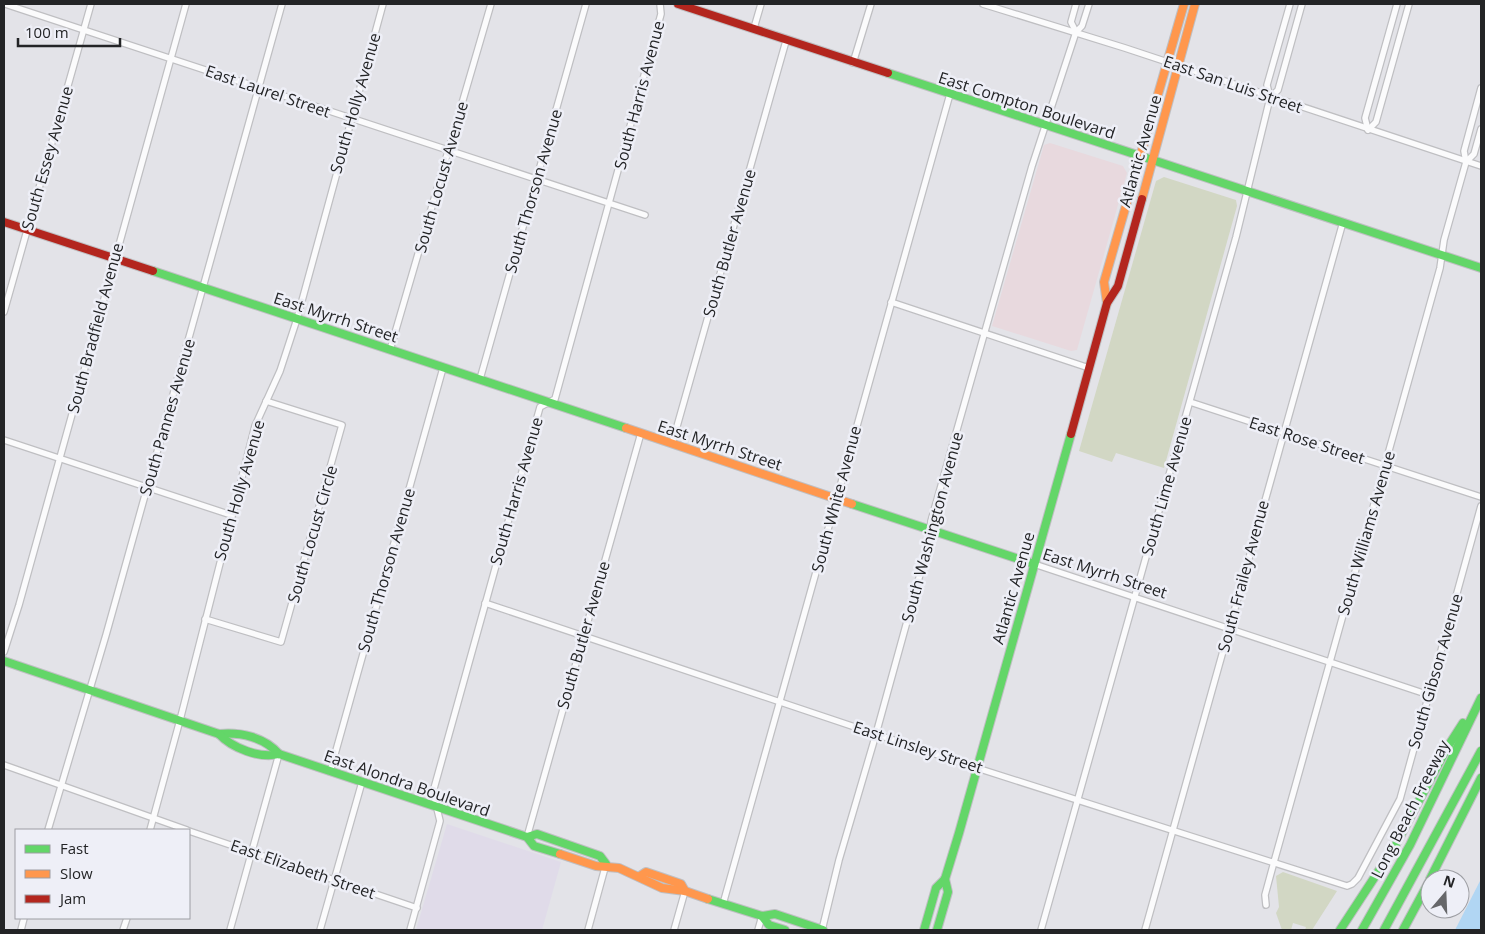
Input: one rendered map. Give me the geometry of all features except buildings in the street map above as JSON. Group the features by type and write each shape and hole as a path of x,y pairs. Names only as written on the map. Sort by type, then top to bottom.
{"main road":[{"name":"East Compton Boulevard","path":"678,4 1481,268"},
{"name":"Atlantic Avenue","path":"1107,303 1104,282 1184,4"},
{"name":"Atlantic Avenue","path":"924,930 936,888 944,879 977,768 1107,303 1118,286 1194,4"},
{"name":"East Myrrh Street","path":"4,222 1034,564"},
{"name":"East Alondra Boulevard","path":"4,661 219,734 233,732 274,746 279,754"},
{"name":"Long Beach Freeway","path":"1362,930 1410,845 1481,698"},
{"path":"1340,930 1368,891 1424,793 1451,738 1474,710"},
{"name":"East Alondra Boulevard","path":"219,734 227,743 268,756 279,754 527,837 534,846 596,866 606,864 640,876 645,882 674,892 685,891 762,916 775,914 823,930"},
{"path":"1384,930 1428,854 1481,751"},
{"path":"1435,869 1481,778"},
{"name":"East Alondra Boulevard","path":"527,837 537,834 600,856 606,864"},
{"name":"Atlantic Avenue","path":"938,930 948,892 944,879"},
{"path":"1403,930 1420,898"},
{"name":"East Alondra Boulevard","path":"762,916 769,925 785,930"}],"street":[{"name":"East Laurel Street","path":"5,4 449,152 645,215"},
{"name":"South Essey Avenue","path":"4,312 91,4"},
{"name":"South Bradfield Avenue","path":"4,652 186,4"},
{"name":"South Pannes Avenue","path":"48,829 147,487 282,4"},
{"name":"South Holly Avenue","path":"150,829 255,426 280,371 297,320 350,118 383,4"},
{"name":"South Locust Avenue","path":"390,350 491,4"},
{"name":"South Thorson Avenue","path":"480,379 586,4"},
{"name":"South Harris Avenue","path":"410,930 440,821 433,792 540,407 555,399 662,12 660,4"},
{"path":"754,28 761,4"},
{"path":"853,63 871,4"},
{"name":"East San Luis Street","path":"983,4 1076,32 1270,98 1481,166"},
{"path":"1076,4 1071,22 1076,32 1082,26 1089,4"},
{"name":"South Lime Avenue","path":"1042,930 1236,237 1270,98 1267,85 1290,4"},
{"name":"South Lime Avenue","path":"1270,98 1278,90 1302,4"},
{"path":"1368,130 1365,118 1397,4"},
{"path":"1368,130 1376,122 1409,4"},
{"name":"South Washington Avenue","path":"823,930 838,860 876,734 930,530 1032,166 1076,32"},
{"name":"South Butler Avenue","path":"672,444 786,41"},
{"name":"South Williams Avenue","path":"1266,905 1265,895 1274,862 1443,256 1444,240 1466,162 1464,151 1481,88"},
{"name":"South White Avenue","path":"723,904 835,498 950,94"},
{"name":"South Williams Avenue","path":"1466,162 1474,154 1481,129"},
{"name":"South Frailey Avenue","path":"1145,930 1343,222"},
{"path":"891,302 1089,368"},
{"name":"South Thorson Avenue","path":"330,772 442,368"},
{"name":"South Locust Circle","path":"204,619 281,642 342,425 266,401"},
{"name":"East Rose Street","path":"1190,402 1481,497"},
{"name":"South Butler Avenue","path":"527,837 641,434"},
{"path":"4,440 231,515"},
{"name":"South Gibson Avenue","path":"1352,884 1358,878 1400,799 1481,506"},
{"name":"East Myrrh Street","path":"1034,564 1429,695"},
{"name":"East Linsley Street","path":"485,603 977,768 1342,885 1352,884"},
{"path":"230,930 279,754"},
{"name":"East Elizabeth Street","path":"4,766 182,829"},
{"path":"320,930 362,782"},
{"name":"East Elizabeth Street","path":"190,832 417,908"},
{"path":"588,930 606,864"},
{"path":"674,930 685,891"},
{"path":"758,930 762,916"}],"shaded area":[{"path":"1050,143 1123,166 1127,173 1077,350 1071,351 992,326 1044,145"},
{"path":"447,824 561,862 542,930 416,930"}],"green space":[{"path":"1164,177 1236,200 1237,206 1164,468 1116,453 1112,462 1079,451 1156,181"},
{"path":"1283,872 1337,891 1312,930 1305,930 1306,927 1293,923 1291,930 1282,930 1276,913 1279,907 1276,876"}],"water":[{"path":"1481,879 1481,930 1455,930 1461,919 1470,919 1470,901"}],"traffic: fast":[{"path":"888,73 1481,268"},
{"path":"153,271 626,428"},
{"path":"924,930 936,888 945,879 959,833 1071,434"},
{"path":"852,504 1034,564"},
{"path":"4,661 219,734 236,734 252,737 266,743 279,754"},
{"path":"1362,930 1410,845 1481,698"},
{"path":"1340,930 1395,846 1447,748 1463,723"},
{"path":"219,734 231,744 255,754 279,754 527,837 534,846 560,854"},
{"path":"1384,930 1481,751"},
{"path":"1435,869 1481,778"},
{"path":"527,837 537,834 600,856 606,864"},
{"path":"937,930 948,892 945,879"},
{"path":"708,899 762,916 775,914 823,930"},
{"path":"1403,930 1420,899"},
{"path":"762,916 769,925 785,930"}],"traffic: slow":[{"path":"1107,303 1104,282 1184,4"},
{"path":"1142,199 1195,4"},
{"path":"626,428 852,504"},
{"path":"560,854 596,866 619,868 662,888 685,891 708,899"},
{"path":"640,876 646,872 681,884 685,891"}],"traffic: jam":[{"path":"678,4 888,73"},
{"path":"1071,434 1107,303 1118,286 1142,199"},
{"path":"4,222 153,271"}]}
